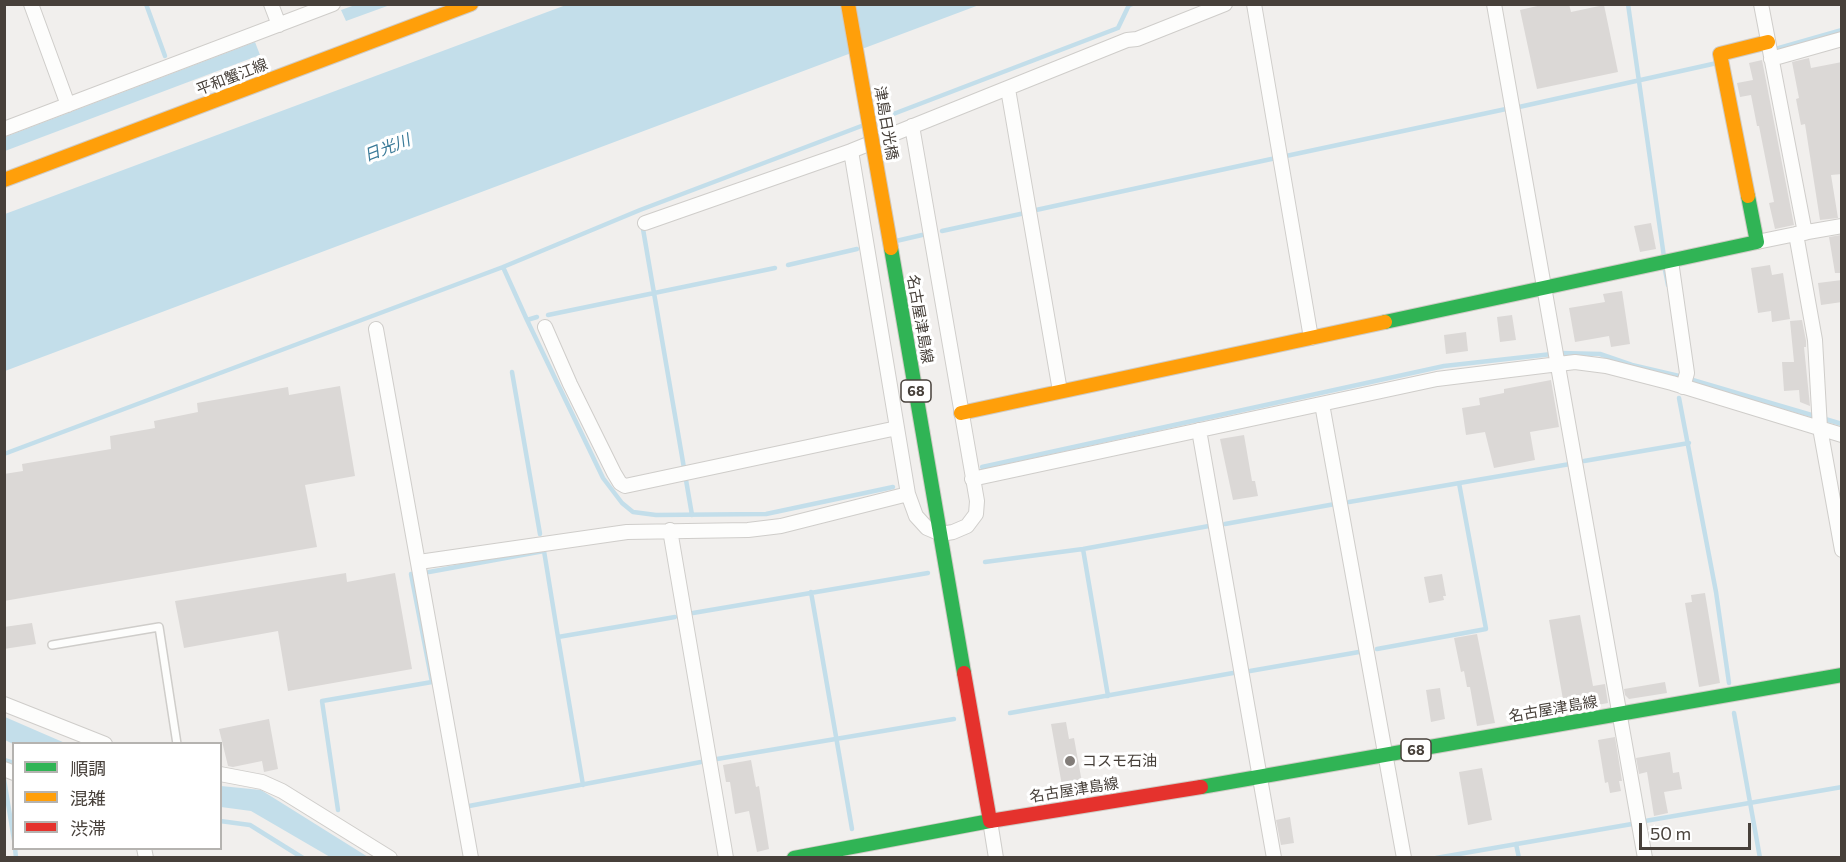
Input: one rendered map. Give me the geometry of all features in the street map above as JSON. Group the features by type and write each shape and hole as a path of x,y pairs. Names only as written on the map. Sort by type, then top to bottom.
{"main road":[{"name":"平和蟹江線","path":"4,180 471,4"},
{"name":"津島日光橋","path":"848,4 891,248"},
{"path":"961,413 1757,242 1721,60 1768,42"},
{"name":"名古屋津島線","path":"891,248 990,820 1260,777 1842,675"},
{"path":"794,858 990,820"}],"street":[{"path":"31,4 68,105"},
{"path":"271,4 279,25"},
{"path":"4,129 333,4"},
{"path":"645,223 850,151 1127,40 1137,39 1225,4"},
{"path":"1254,4 1311,338"},
{"path":"1494,4 1645,858"},
{"path":"1761,4 1801,234 1815,340 1820,421 1842,550"},
{"path":"1771,58 1842,39"},
{"path":"1008,89 1060,391"},
{"path":"850,151 908,494 916,516 927,528 941,534 967,526 976,514 977,501 912,126"},
{"path":"1757,242 1842,226"},
{"path":"1671,261 1685,380"},
{"path":"545,327 614,473 620,483 625,486 897,428"},
{"path":"376,329 471,858"},
{"path":"972,479 1437,379 1575,362 1685,380 1820,421 1842,435"},
{"path":"1322,404 1404,858"},
{"path":"1199,430 1274,858"},
{"path":"419,562 627,532 748,530 781,526 908,494"},
{"path":"670,530 726,858"},
{"path":"4,704 100,742"},
{"path":"222,774 262,782 282,791 390,858"},
{"path":"990,820 996,858"}],"lane":[{"path":"52,645 159,627 177,742"}],"water":[{"path":"355,5 390,5 346,21 341,10"},
{"name":"日光川","path":"566,5 979,5 5,371 5,214"},
{"path":"255,42 260,55 5,151 5,137"},
{"path":"5,717 63,742 12,744 5,740"},
{"path":"222,786 261,790 368,857 330,857 251,811 222,807"}],"building":[{"path":"1546,4 1569,4 1571,12 1604,5 1618,72 1537,89 1520,10"},
{"path":"1809,58 1811,68 1842,62 1842,174 1831,175 1838,218 1820,220 1805,124 1801,125 1796,99 1799,98 1792,62"},
{"path":"1762,60 1794,225 1775,229 1769,203 1774,202 1751,95 1740,97 1737,83 1753,80 1749,63"},
{"path":"1651,223 1656,249 1640,252 1634,226"},
{"path":"1841,235 1842,273 1835,273 1829,237"},
{"path":"1770,265 1772,275 1783,273 1790,319 1772,322 1771,311 1758,313 1751,268"},
{"path":"1842,280 1842,302 1821,305 1818,283"},
{"path":"1622,291 1630,344 1611,347 1609,336 1575,342 1569,308 1605,302 1603,294"},
{"path":"1512,315 1516,340 1500,342 1497,317"},
{"path":"1802,320 1806,341 1806,347 1804,347 1810,406 1800,402 1799,390 1784,391 1782,362 1794,362 1790,321"},
{"path":"1466,332 1468,351 1446,354 1444,335"},
{"path":"1551,380 1559,427 1530,432 1535,460 1494,468 1485,432 1466,435 1462,408 1480,405 1479,398 1504,393 1504,389"},
{"path":"340,386 355,476 305,485 317,547 4,601 4,474 23,471 22,464 111,449 110,436 155,428 154,421 198,412 197,403 288,387 289,395"},
{"path":"1244,435 1252,481 1255,481 1258,496 1233,500 1220,439"},
{"path":"346,573 347,582 395,573 412,669 288,691 278,631 184,648 175,601"},
{"path":"1442,574 1446,596 1443,596 1444,600 1429,603 1424,577"},
{"path":"1705,593 1720,683 1699,687 1685,603 1692,602 1691,595"},
{"path":"1580,615 1593,686 1605,684 1608,703 1565,711 1549,620"},
{"path":"32,623 36,644 4,649 4,627"},
{"path":"1477,634 1495,723 1477,726 1470,687 1467,687 1464,671 1461,672 1454,638"},
{"path":"1665,682 1667,693 1629,699 1625,695 1624,689"},
{"path":"1440,688 1445,719 1431,722 1426,690"},
{"path":"269,719 278,769 264,772 262,761 228,766 219,729"},
{"path":"1066,722 1069,739 1074,738 1083,788 1063,791 1051,724"},
{"path":"1615,737 1622,781 1619,781 1621,791 1610,793 1608,782 1605,783 1598,740"},
{"path":"1670,752 1673,773 1679,772 1682,789 1664,792 1668,813 1654,816 1647,772 1639,774 1636,758"},
{"path":"751,760 756,787 759,786 769,849 757,852 749,811 735,814 730,782 726,782 723,765"},
{"path":"1482,768 1492,820 1468,825 1459,772"},
{"path":"1290,817 1294,843 1281,845 1276,820"}],"waterway":[{"path":"146,4 165,56"},
{"path":"875,121 1118,28 1129,5 1132,4"},
{"path":"1628,4 1664,257"},
{"path":"1772,50 1842,30"},
{"path":"1519,107 1717,63"},
{"path":"1286,156 1506,109"},
{"path":"4,454 503,267 640,210 864,125"},
{"path":"1036,210 1276,158"},
{"path":"942,231 1025,213"},
{"path":"643,229 684,468"},
{"path":"896,241 922,235"},
{"path":"788,265 857,249"},
{"path":"503,267 603,478 622,503 633,512 656,515 766,514 893,487"},
{"path":"548,315 775,268"},
{"path":"1665,270 1668,285"},
{"path":"527,320 537,317"},
{"path":"982,467 1444,366 1561,353 1600,354 1842,424"},
{"path":"512,372 540,534"},
{"path":"1679,398 1716,592 1729,683"},
{"path":"1584,461 1689,443"},
{"path":"1349,502 1570,464"},
{"path":"686,480 692,515"},
{"path":"1377,649 1486,629 1459,483"},
{"path":"1225,524 1335,504"},
{"path":"985,562 1083,549 1209,526"},
{"path":"1083,549 1108,696"},
{"path":"429,572 544,551 558,637 675,617"},
{"path":"693,613 928,573"},
{"path":"338,810 322,701 432,682 411,574 415,574"},
{"path":"811,592 852,829"},
{"path":"558,637 583,785"},
{"path":"1250,671 1359,652"},
{"path":"1010,713 1233,673"},
{"path":"1734,713 1760,858"},
{"path":"717,759 954,719"},
{"path":"4,760 12,762"},
{"path":"469,806 701,762"},
{"path":"4,779 12,828"},
{"path":"1645,821 1842,787"},
{"path":"222,821 250,825 303,858"},
{"path":"1436,858 1632,824"},
{"path":"1516,844 1519,858"},
{"path":"15,850 16,858"}],"traffic: fast":[{"path":"1385,322 1757,242 1748,196"},
{"path":"891,248 964,673"},
{"path":"1201,787 1842,675"},
{"path":"794,858 990,821"}],"traffic: slow":[{"path":"4,180 471,4"},
{"path":"848,4 891,248"},
{"path":"1748,196 1720,54 1768,42"},
{"path":"961,413 1385,322"}],"traffic: jam":[{"path":"964,673 990,821 1201,787"}],"place":[{"name":"コスモ石油","path":"1070,761"}]}
